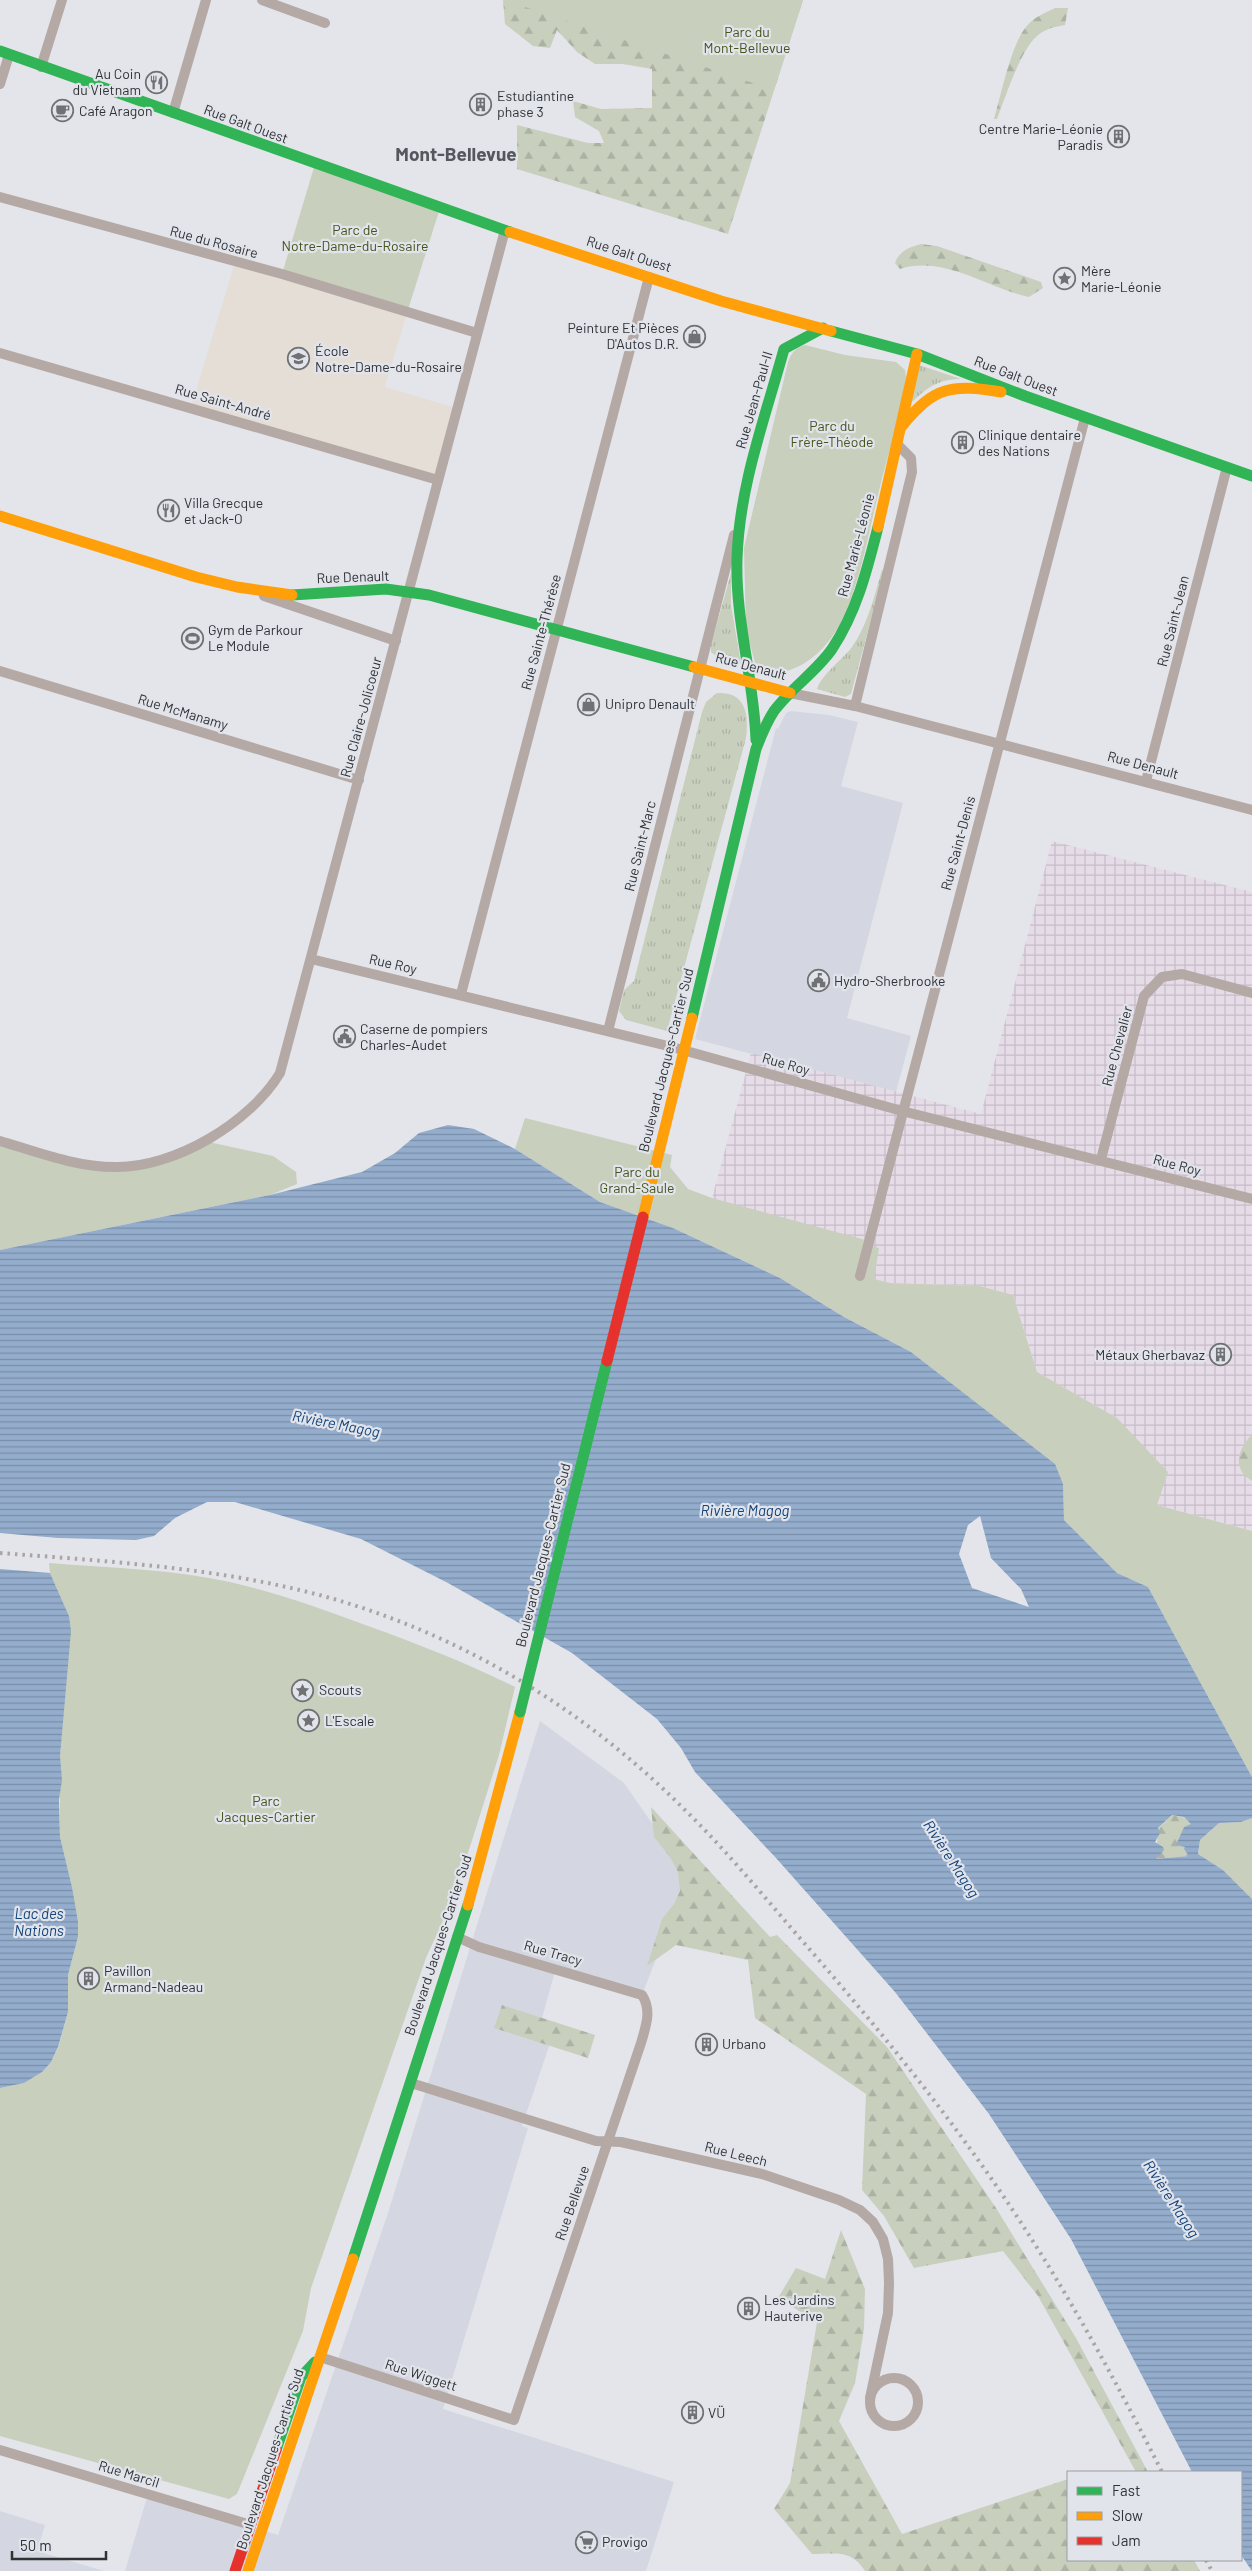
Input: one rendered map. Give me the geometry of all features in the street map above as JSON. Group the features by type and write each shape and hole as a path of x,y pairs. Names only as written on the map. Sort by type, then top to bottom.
{"main road":[{"name":"Rue Galt Ouest","path":"4,53 504,230 721,301 917,354 1085,418 1252,476"},
{"name":"Rue Jean-Paul-II","path":"752,683 740,616 736,575 742,502 782,354 792,343 823,328"},
{"name":"Rue Marie-Léonie","path":"790,693 831,650 857,603 902,426 906,399 917,354"},
{"path":"902,426 925,400 948,386 969,387 1025,396"},
{"name":"Rue Denault","path":"0,516 196,577 237,587 295,594 386,589 429,595 790,693"},
{"name":"Boulevard Jacques-Cartier Sud","path":"752,683 755,706 756,749"},
{"name":"Boulevard Jacques-Cartier Sud","path":"248,2571 411,2083 481,1860 520,1712 692,1018 756,749 764,728 775,710 790,693"},
{"name":"Boulevard Jacques-Cartier Sud","path":"235,2571 301,2377 320,2357"}],"street":[{"path":"41,67 62,0"},
{"path":"173,113 206,0"},
{"path":"262,0 325,23"},
{"path":"0,84 4,53"},
{"name":"Rue du Rosaire","path":"0,197 282,274 477,333"},
{"name":"Rue Claire-Jolicoeur","path":"0,1141 57,1158 114,1167 139,1165 169,1157 204,1141 243,1116 268,1092 280,1073 504,230"},
{"name":"Rue Sainte-Thérèse","path":"461,994 649,276"},
{"name":"Rue Saint-André","path":"0,353 438,480"},
{"name":"Rue Saint-Denis","path":"860,1276 998,743 1085,418"},
{"path":"855,706 912,472 912,458 897,444"},
{"name":"Rue Saint-Jean","path":"1146,781 1227,467"},
{"name":"Rue Jean-Paul-II","path":"699,667 742,502"},
{"name":"Rue Denault","path":"237,587 396,641"},
{"name":"Rue Saint-Marc","path":"608,1031 699,667"},
{"name":"Rue McManamy","path":"0,671 359,780"},
{"name":"Rue Denault","path":"790,693 855,706 1252,810"},
{"name":"Rue Roy","path":"311,959 608,1031 902,1111 1101,1159 1252,1199"},
{"name":"Rue Chevalier","path":"1101,1159 1144,996 1162,977 1182,974 1252,993"},
{"name":"Rue Tracy","path":"457,1937 479,1947 642,1995"},
{"name":"Rue Bellevue","path":"514,2420 647,2020 647,2003 642,1995"},
{"name":"Rue Leech","path":"411,2083 596,2141 608,2141 762,2174 840,2200 860,2210 873,2222 883,2239 888,2259 888,2313 870,2398"},
{"name":"Rue Wiggett","path":"320,2357 514,2420"},
{"path":"885,2380 901,2380 914,2390 917,2406 909,2420 894,2426 886,2424 873,2414 870,2398 873,2390 885,2380"},
{"name":"Rue Marcil","path":"0,2450 251,2525"}],"shaded area":[{"name":"École Notre-Dame-du-Rosaire","path":"235,262 407,313 385,387 456,408 438,480 191,407"},
{"path":"791,711 829,715 858,722 841,786 903,803 847,1018 911,1036 896,1092 695,1039 776,728 778,729 786,713"},
{"path":"1052,841 1252,892 1252,1531 1157,1505 1117,1418 1037,1372 1013,1295 980,1286 890,1283 860,1276 712,1198 751,1053 981,1114"},
{"path":"540,1721 624,1783 684,1869 682,1892 642,1995 556,1968 542,2018 557,2023 522,2126 528,2128 443,2409 674,2482 646,2571 125,2571 148,2494 278,2535 388,2213"},
{"path":"0,2511 45,2525 37,2551 104,2571 0,2571"}],"green space":[{"path":"503,0 803,0 728,234 517,169 517,125 588,143 604,143 599,131 575,117 573,101 601,109 652,108 652,69 623,64 595,64 577,52 557,30 550,48 533,46 505,24"},
{"name":"Parc du Mont-Bellevue","path":"504,0 803,0 774,90"},
{"path":"1056,8 1068,8 1065,25 1044,31 1031,43 1014,75 997,119 994,119 1011,58 1021,35 1032,21"},
{"name":"Parc de Notre-Dame-du-Rosaire","path":"315,164 440,208 407,313 282,274"},
{"path":"921,244 937,246 1041,282 1043,288 1029,297 1013,293 949,269 933,266 916,266 900,269 895,263 899,255 909,248"},
{"name":"Parc du Frère-Théode","path":"805,345 845,355 896,362 905,370 906,377 898,420 863,557 854,590 841,622 826,644 813,657 798,667 776,672 762,668 755,663 746,629 744,548 788,362 794,351"},
{"path":"919,365 961,379 953,379 932,386 909,405"},
{"path":"882,570 884,571 851,694 845,697 817,689 823,678 848,652 858,638 870,610"},
{"path":"731,573 731,605 741,664 716,656 711,652 711,645"},
{"path":"717,693 727,693 734,696 744,706 747,721 746,738 667,1031 626,1020 619,1011 624,990 634,981 702,712 706,702"},
{"name":"Parc du Grand-Saule","path":"525,1118 672,1155 670,1167 688,1189 712,1198 869,1241 868,1245 879,1248 874,1279 890,1283 980,1286 1013,1295 1037,1372 1117,1418 1168,1472 1157,1505 1252,1531 1252,1777 1148,1587 1117,1573 1064,1520 1063,1484 1010,1430 911,1352 844,1317 780,1278 673,1228 600,1202 515,1149"},
{"path":"0,1141 57,1158 139,1165 204,1141 273,1156 296,1172 297,1184 270,1195 0,1250"},
{"path":"1252,1434 1252,1481 1241,1470 1239,1459 1243,1446"},
{"name":"Parc Jacques-Cartier","path":"49,1563 185,1574 248,1586 317,1608 405,1640 461,1662 515,1687 499,1755 455,1894 426,1958 311,2288 303,2331 237,2494 229,2499 0,2436 0,2088 24,2083 51,2062 58,2048 68,2012 68,1975 78,1937 72,1887 60,1837 60,1756 69,1616 50,1573"},
{"path":"651,1807 770,1937 777,1935 887,2047 996,2208 1076,2338 1147,2471 1135,2471 1038,2296 1003,2251 914,2268 884,2216 862,2190 866,2094 755,2018 748,1960 676,1945 647,1966 662,1919 674,1904 680,1891 678,1872 670,1857 654,1837"},
{"path":"1172,1815 1183,1817 1192,1824 1184,1827 1177,1845 1186,1847 1190,1856 1156,1859 1158,1829"},
{"path":"1252,1818 1252,1899 1223,1870 1198,1854 1200,1840 1219,1823 1241,1822"},
{"path":"502,2005 595,2035 588,2058 494,2028"},
{"path":"841,2230 865,2289 864,2329 855,2383 839,2421 902,2534 1067,2479 1067,2561 1195,2561 1200,2571 865,2571 854,2559 842,2554 812,2554 774,2509 790,2483 817,2322 778,2298 796,2268 825,2279"}],"water":[{"name":"Rivière Magog","path":"448,1125 474,1129 515,1149 600,1202 673,1228 780,1278 844,1317 911,1352 1055,1464 1063,1484 1064,1520 1117,1573 1148,1587 1252,1777 1252,1818 1241,1822 1219,1823 1200,1840 1198,1854 1223,1870 1252,1899 1252,2571 1242,2556 1242,2471 1191,2471 1071,2239 989,2114 895,1992 776,1858 695,1772 681,1748 657,1719 572,1653 448,1583 361,1539 235,1502 207,1502 175,1518 154,1536 136,1540 58,1538 0,1533 0,1250 270,1195 362,1172 395,1153 419,1133","holes":["980,1516 991,1558 1021,1589 1029,1607 972,1588 959,1554 968,1525","1172,1815 1184,1817 1191,1824 1184,1827 1176,1845 1185,1847 1184,1849 1189,1856 1156,1859 1164,1850 1163,1847 1155,1842 1160,1833 1158,1828"]},
{"name":"Lac des Nations","path":"0,1569 50,1573 69,1616 71,1631 60,1756 62,1780 59,1800 60,1837 72,1887 78,1922 78,1937 68,1975 68,2012 58,2047 51,2062 42,2072 24,2083 0,2088"}],"railway":[{"path":"0,1553 148,1565 197,1571 245,1579 341,1601 388,1617 469,1652 546,1697 618,1749 652,1778 731,1858 860,2008 940,2108 1014,2212 1054,2275 1110,2373 1161,2471"},
{"path":"1207,2561 1212,2571"}],"traffic: fast":[{"path":"0,51 510,232"},
{"path":"756,740 755,717 737,582 739,532 743,506 754,453 784,349 823,328"},
{"path":"831,331 917,354 1025,396 1252,476"},
{"path":"692,1018 756,749 774,711 826,657 841,635 855,605 878,527"},
{"path":"292,595 386,589 429,595 694,667"},
{"path":"520,1712 607,1361"},
{"path":"353,2259 468,1905"},
{"path":"276,2450 301,2377 315,2362"}],"traffic: slow":[{"path":"510,232 721,301 831,331"},
{"path":"878,527 917,354"},
{"path":"902,426 924,403 945,391 969,388 1001,392"},
{"path":"0,516 196,577 237,587 292,595"},
{"path":"694,667 790,693"},
{"path":"643,1217 692,1018"},
{"path":"468,1905 520,1712"},
{"path":"248,2571 353,2259"}],"traffic: jam":[{"path":"607,1361 643,1217"},
{"path":"235,2571 276,2450"}],"place":[{"name":"Au Coin du Vietnam","path":"157,82"},
{"name":"Estudiantine phase 3","path":"481,104"},
{"name":"Café Aragon","path":"63,111"},
{"name":"Centre Marie-Léonie Paradis","path":"1119,137"},
{"name":"Mère Marie-Léonie","path":"1065,279"},
{"name":"Peinture Et Pièces D'Autos D.R.","path":"695,336"},
{"name":"École Notre-Dame-du-Rosaire","path":"299,359"},
{"name":"Clinique dentaire des Nations","path":"962,443"},
{"name":"Villa Grecque et Jack-O","path":"168,511"},
{"name":"Gym de Parkour Le Module","path":"192,638"},
{"name":"Unipro Denault","path":"589,704"},
{"name":"Hydro-Sherbrooke","path":"818,981"},
{"name":"Caserne de pompiers Charles-Audet","path":"344,1037"},
{"name":"Métaux Gherbavaz","path":"1221,1355"},
{"name":"Scouts","path":"303,1690"},
{"name":"L'Escale","path":"309,1721"},
{"name":"Pavillon Armand-Nadeau","path":"88,1979"},
{"name":"Urbano","path":"706,2044"},
{"name":"Les Jardins Hauterive","path":"748,2308"},
{"name":"VÜ","path":"692,2413"},
{"name":"Provigo","path":"586,2542"}],"district":[{"name":"Mont-Bellevue","path":"456,154"}]}
